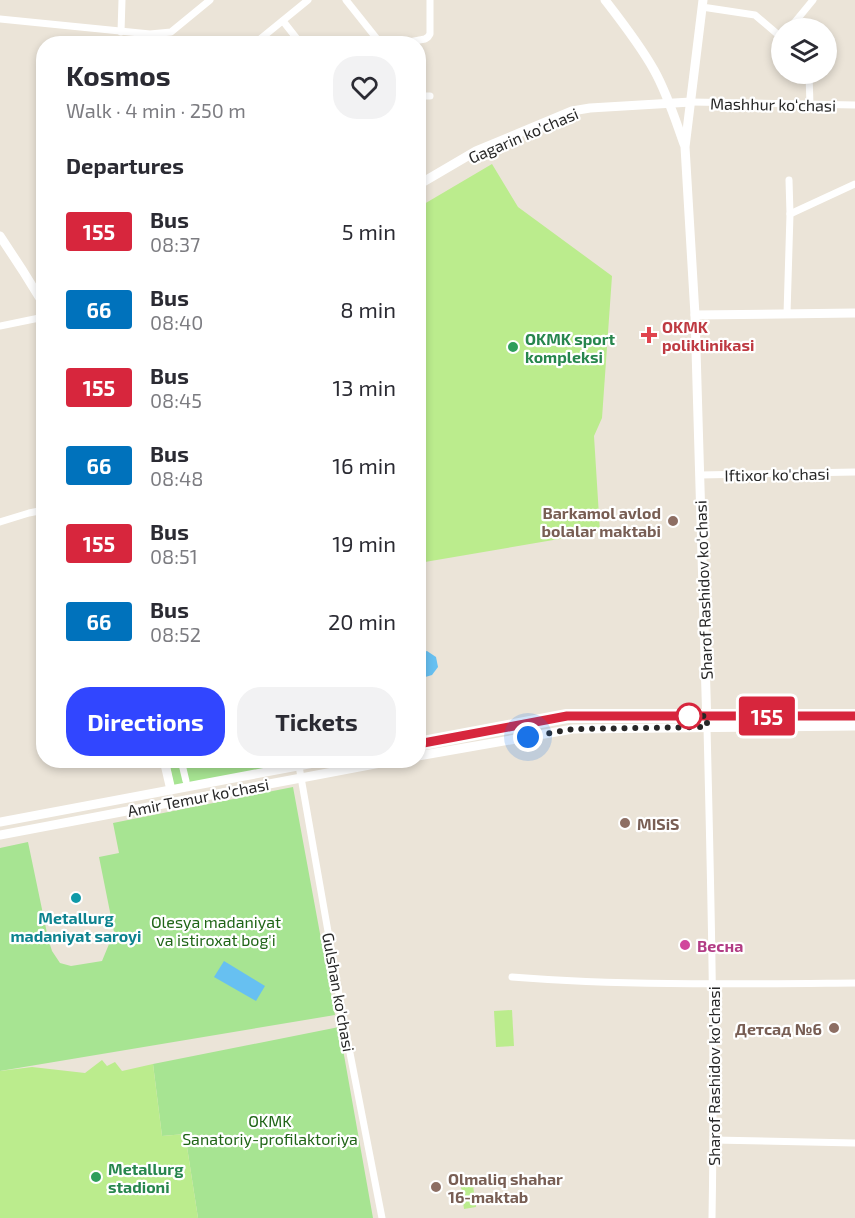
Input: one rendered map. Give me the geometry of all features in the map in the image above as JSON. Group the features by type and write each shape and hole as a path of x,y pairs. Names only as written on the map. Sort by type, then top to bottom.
{"main road":[{"path":"605,0 635,39 654,70 685,147"},
{"name":"Sharof Rashidov ko'chasi","path":"703,4 685,147 695,315 707,727"},
{"name":"Gagarin ko'chasi","path":"426,180 476,151 572,111 691,102"},
{"path":"0,236 36,292"},
{"path":"695,315 855,313"},
{"path":"426,742 567,716 855,716"},
{"path":"426,755 573,729 855,726"},
{"path":"166,768 171,790"},
{"name":"Amir Temur ko'chasi","path":"0,822 288,768"},
{"name":"Amir Temur ko'chasi","path":"1,833 354,768"},
{"path":"109,801 111,814"}],"street":[{"path":"121,32 122,0"},
{"path":"264,36 308,0"},
{"path":"346,0 375,36"},
{"path":"426,39 430,34 430,0"},
{"path":"798,18 813,0"},
{"path":"0,19 150,34 171,32 205,1"},
{"path":"703,4 755,15 771,29"},
{"path":"282,21 294,36"},
{"path":"809,84 810,105"},
{"name":"Mashhur ko‘chasi","path":"691,102 855,105"},
{"path":"787,314 789,180"},
{"path":"790,214 855,184"},
{"path":"0,326 36,319"},
{"name":"Iftixor ko'chasi","path":"700,475 855,472"},
{"path":"0,522 36,512"},
{"name":"Sharof Rashidov ko'chasi","path":"707,727 713,984 712,1218"},
{"path":"183,768 186,781"},
{"name":"Gulshan ko'chasi","path":"300,768 343,1017 382,1218"},
{"path":"512,977 570,982 855,983"},
{"path":"713,1140 855,1143"}],"green space":[{"name":"OKMK sport kompleksi","path":"492,164 518,207 612,276 602,418 594,436 600,532 426,562 426,203"},
{"path":"170,768 274,768 174,787"},
{"name":"Olesya madaniyat va istiroxat bog'i","path":"293,787 335,1015 0,1071 0,848 28,842 48,938 52,951 60,963 71,966 102,961 114,932 99,857 119,853 113,823"},
{"path":"512,1010 514,1046 496,1047 494,1011"},
{"name":"OKMK Sanatoriy-profilaktoriya","path":"339,1027 373,1218 198,1218 185,1134 162,1136 153,1064"},
{"name":"Metallurg stadioni","path":"102,1060 107,1066 115,1062 122,1071 153,1064 162,1136 185,1134 198,1218 0,1218 0,1071 32,1067 85,1073"},
{"path":"473,1185 476,1207 464,1209 461,1187"}],"water":[{"path":"426,651 436,657 438,667 432,675 426,677"},
{"path":"224,961 265,986 256,1001 214,977"}],"bus line":[{"name":"155","path":"426,742 567,716 855,716"}],"place":[{"name":"OKMK poliklinikasi","path":"649,335"},
{"name":"OKMK sport kompleksi","path":"513,347"},
{"name":"Barkamol avlod bolalar maktabi","path":"673,521"},
{"name":"MISiS","path":"625,823"},
{"name":"Metallurg madaniyat saroyi","path":"76,898"},
{"name":"Весна","path":"685,945"},
{"name":"Детсад №6","path":"834,1028"},
{"name":"Metallurg stadioni","path":"96,1177"},
{"name":"Olmaliq shahar 16-maktab","path":"436,1187"}],"route":[{"path":"528,737 573,729 707,727 707,716 683,716 689,716"}]}
